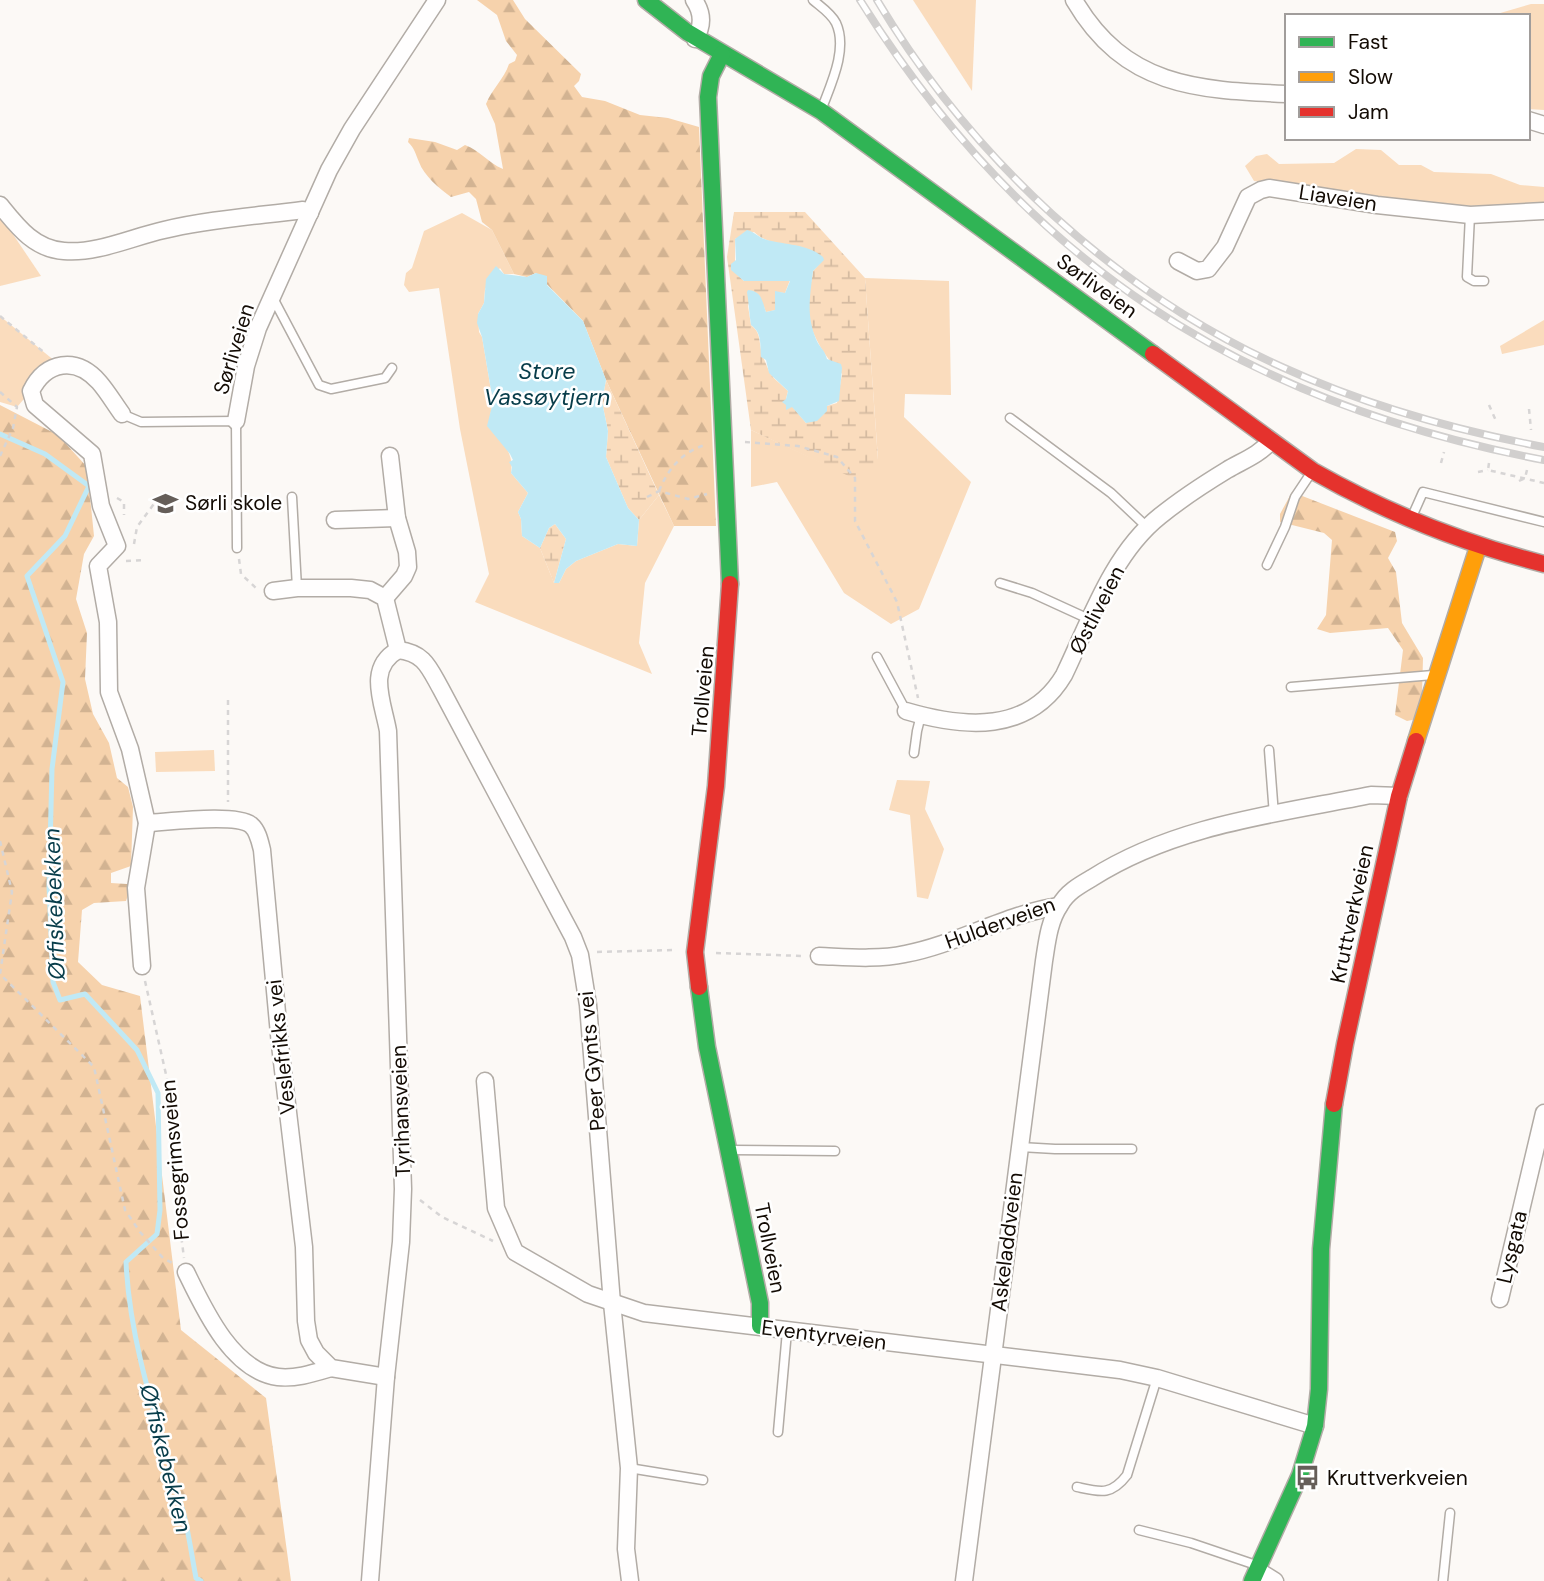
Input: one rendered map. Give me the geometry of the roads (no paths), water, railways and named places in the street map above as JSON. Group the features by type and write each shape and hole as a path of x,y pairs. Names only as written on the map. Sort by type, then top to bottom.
{"street":[{"name":"Sørliveien","path":"236,421 246,366 258,328 341,147 438,0"},
{"name":"Sørliveien","path":"646,0 695,39 769,78 821,111 1312,471 1409,522 1478,547 1544,564"},
{"path":"694,0 701,22 695,39"},
{"path":"1074,0 1098,33 1122,55 1166,80 1215,89 1285,94"},
{"name":"Trollveien","path":"722,54 711,76 708,97 730,552 728,640 718,775 695,952 707,1047 758,1292 761,1326"},
{"name":"Liaveien","path":"1178,261 1197,271 1208,269 1225,247 1248,197 1269,188 1377,205 1471,215 1544,211"},
{"path":"0,205 21,232 39,244 62,251 86,250 164,229 203,222 303,210 310,213"},
{"path":"122,414 97,380 83,369 60,364 36,379 31,391 35,405 92,454 101,506 117,546 99,566 108,622 109,692 130,749 147,822 136,888 142,966"},
{"name":"Østliveien","path":"914,713 952,721 989,722 1014,717 1047,699 1061,681 1124,555 1147,527 1224,472 1256,454 1271,441"},
{"path":"385,598 404,576 408,567 407,552 397,518 390,456"},
{"path":"335,520 397,518"},
{"name":"Kruttverkveien","path":"1256,1572 1300,1475 1315,1426 1319,1388 1320,1260 1333,1112 1345,1044 1399,796 1478,547"},
{"path":"273,591 297,588 370,590 385,598 398,650"},
{"name":"Peer Gynts vei","path":"398,650 412,652 424,660 442,689 573,937 580,956 588,1005 612,1303 629,1468 626,1549 630,1581"},
{"name":"Tyrihansveien","path":"370,1581 386,1377 401,1242 403,1189 388,732 379,672 382,662 398,650"},
{"name":"Hulderveien","path":"818,956 904,955 954,940 1025,912 1059,906 1077,887 1144,850 1205,829 1371,795 1399,796"},
{"name":"Veslefrikks vei","path":"147,822 228,818 250,824 257,833 262,850 280,1045 304,1247 306,1321 309,1340 316,1353 331,1368"},
{"name":"Askeladdveien","path":"964,1581 1044,961 1049,934 1059,906"},
{"name":"Eventyrveien","path":"485,1081 496,1208 514,1252 553,1275 612,1303 643,1313 1120,1370 1157,1378 1315,1426"},
{"name":"Lysgata","path":"1500,1299 1544,1113"},
{"path":"186,1272 206,1315 237,1355 257,1371 279,1377 307,1376 331,1368 386,1377"},
{"path":"1256,1572 1275,1581"}],"lane":[{"path":"813,0 830,15 836,25 839,40 836,69 821,111"},
{"path":"1471,215 1467,277 1483,282"},
{"path":"273,298 319,386 331,388 385,378 392,368"},
{"path":"122,414 141,422 236,421"},
{"path":"1010,418 1111,493 1147,527"},
{"name":"Sørliveien","path":"236,421 237,548"},
{"path":"1267,565 1285,527 1295,497 1312,471"},
{"path":"1409,522 1423,492 1544,522"},
{"path":"292,497 297,588"},
{"path":"1000,583 1032,593 1091,620"},
{"path":"877,657 914,713 917,731 914,753"},
{"path":"1291,687 1436,675"},
{"path":"1269,750 1274,815"},
{"path":"1020,1147 1132,1149"},
{"path":"729,1150 835,1151"},
{"path":"778,1432 787,1331"},
{"path":"1077,1487 1108,1491 1122,1482 1134,1458 1157,1378"},
{"path":"629,1468 703,1480"},
{"path":"1443,1581 1450,1513"},
{"path":"1139,1530 1191,1543 1256,1572"}],"water":[{"path":"747,230 767,240 811,250 823,257 824,260 813,271 811,322 816,339 827,359 841,364 842,368 839,401 827,406 827,411 817,421 806,423 792,407 786,410 786,405 782,402 788,391 769,373 766,360 761,357 759,335 751,325 747,292 748,290 759,294 766,312 775,310 775,291 785,293 790,281 744,281 731,270 731,264 736,260 735,239"},
{"name":"Store Vassøytjern","path":"496,266 504,274 527,277 536,273 547,276 547,285 583,321 606,380 602,402 608,431 606,457 628,508 639,520 637,546 618,544 576,561 566,569 559,583 554,583 566,539 555,524 549,528 540,548 522,536 518,512 528,493 511,473 509,462 513,460 510,454 487,426 493,402 482,337 477,323 484,303 486,279"}],"waterway":[{"name":"Ørfiskebekken","path":"0,434 45,454 89,486 65,536 27,576 63,682 52,769 49,886 53,982 60,1000 85,994 137,1050 158,1093 160,1210 157,1234 126,1262 140,1358 184,1515 196,1578 201,1581"}],"railway":[{"path":"860,0 924,93 994,174 1069,246 1150,307 1238,358 1333,401 1435,435 1544,460"},
{"path":"877,0 914,57 956,113 1002,165 1052,214 1105,259 1161,300 1220,336 1313,381 1378,405 1443,424 1544,447"}],"place":[{"name":"Sørli skole","path":"165,503"},
{"name":"Kruttverkveien","path":"1307,1478"}]}
